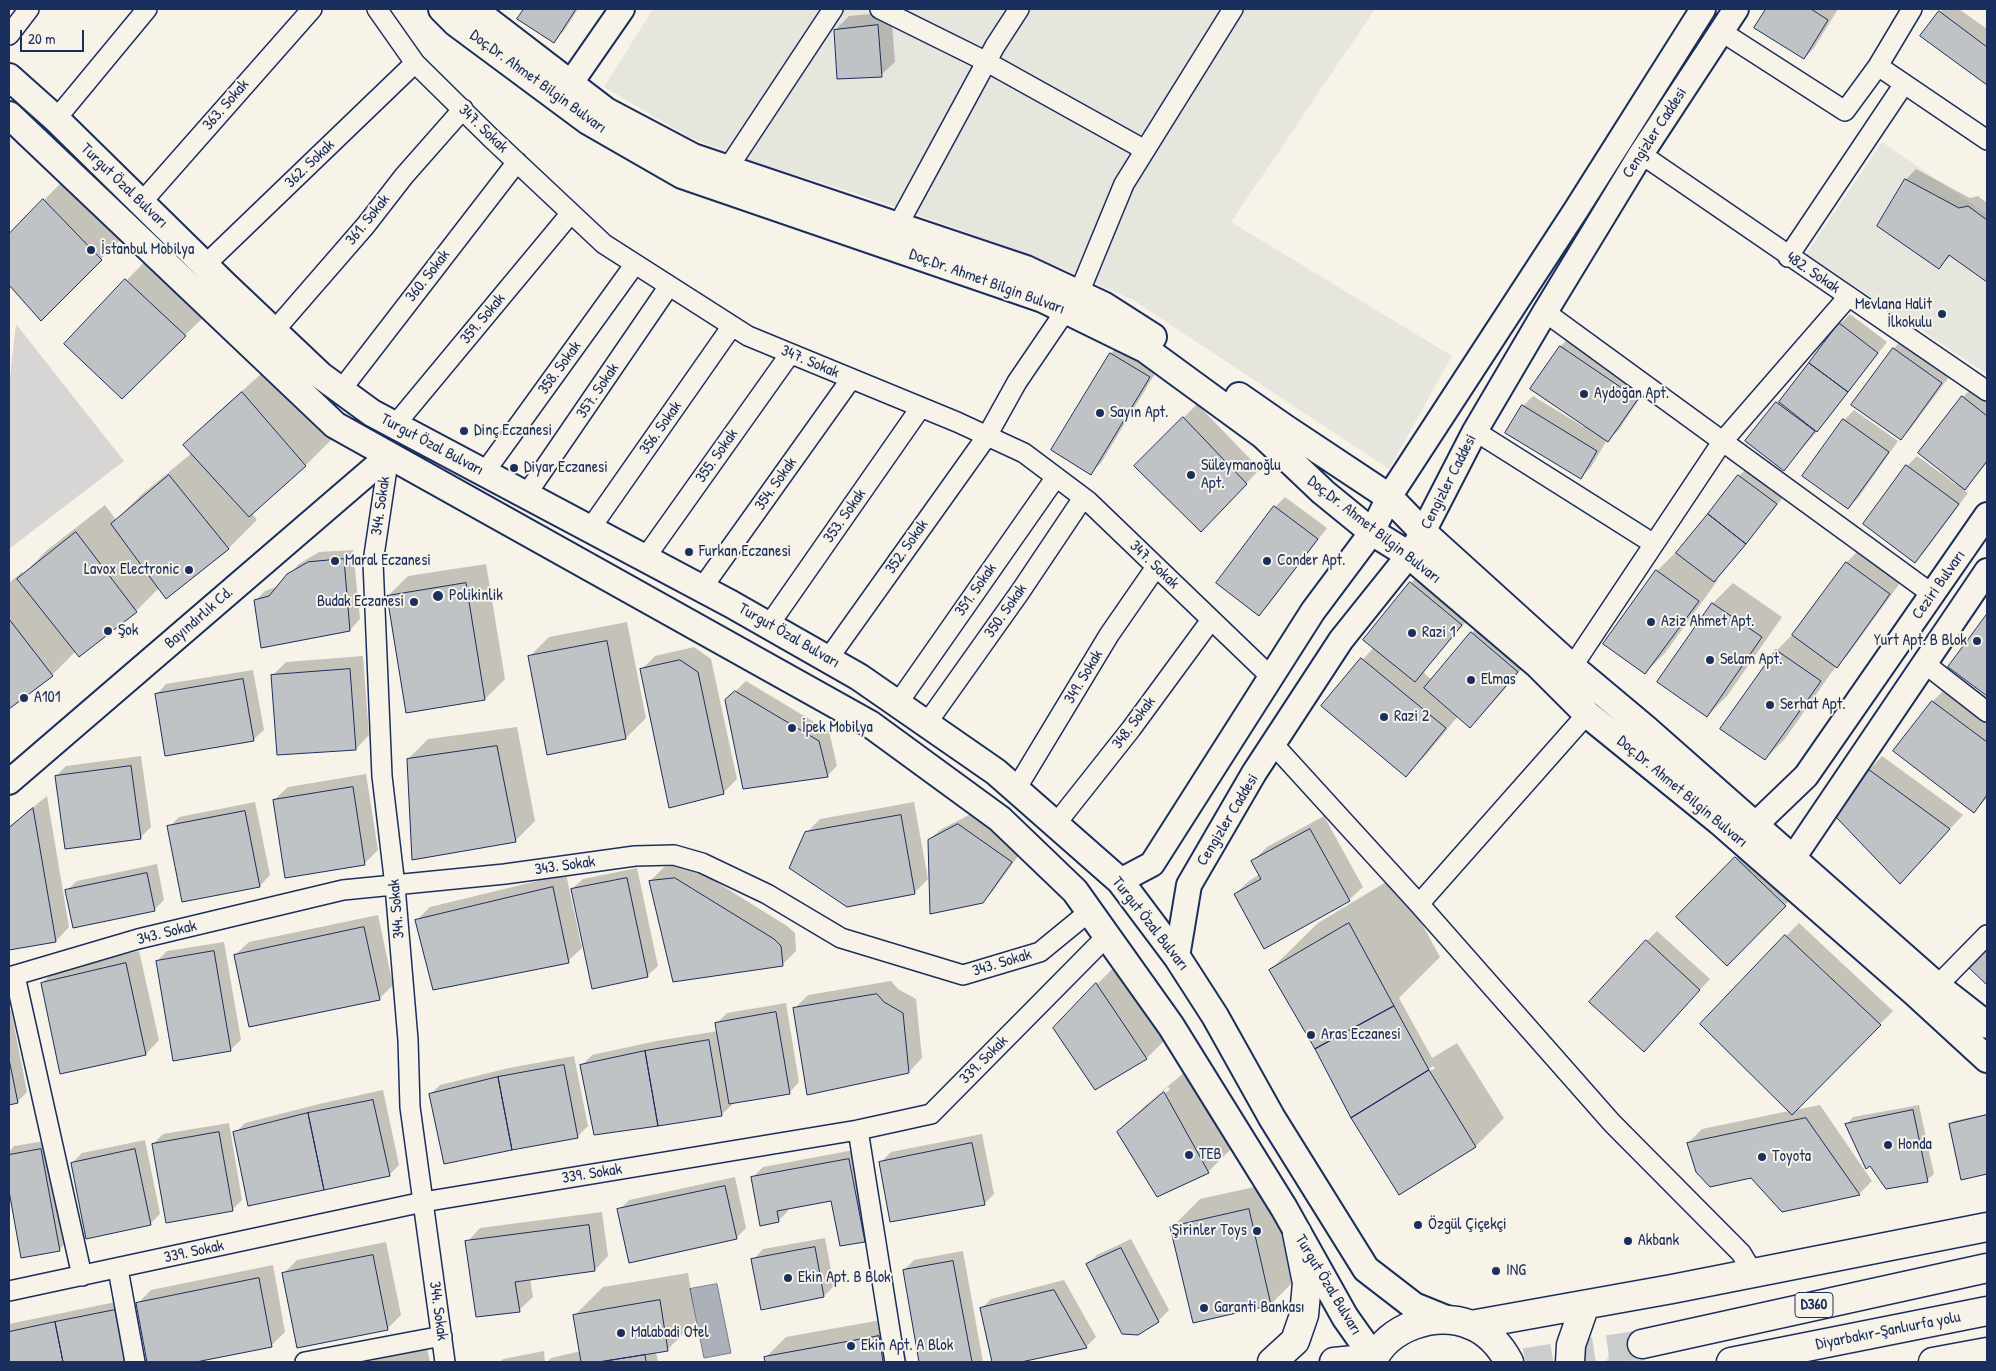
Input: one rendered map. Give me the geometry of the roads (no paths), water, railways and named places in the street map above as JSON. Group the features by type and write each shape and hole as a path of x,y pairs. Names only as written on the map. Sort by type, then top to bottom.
{"main road":[{"name":"Doç.Dr. Ahmet Bilgin Bulvarı","path":"442,9 456,23 588,121 682,175 1043,299 1103,304 1285,428 1389,496 1423,532 1572,667 1746,831 1785,865 1987,1025"},
{"name":"Doç.Dr. Ahmet Bilgin Bulvarı","path":"473,9 606,111 693,157 1026,269 1145,349 1264,436 1323,492 1372,532 1409,555 1538,664 1587,714 1746,831"},
{"name":"Turgut Özal Bulvarı","path":"9,77 56,119 320,375 372,413 702,588 860,677 996,772 1016,789 1120,881 1177,956 1215,1016 1272,1118 1366,1269 1414,1306 1459,1322"},
{"name":"Turgut Özal Bulvarı","path":"9,114 335,425 870,724 1000,819 1074,891 1171,1026 1284,1208 1345,1317 1373,1360"},
{"name":"Doç.Dr. Ahmet Bilgin Bulvarı","path":"1785,865 1914,992 1987,1059"},
{"path":"1334,1362 1373,1360 1386,1342 1402,1330 1420,1322 1459,1322 1585,1304 1753,1274 1987,1227"},
{"path":"1272,1362 1295,1341 1304,1315 1307,1283 1297,1232"},
{"name":"D360","path":"1642,1344 1987,1268"},
{"path":"1570,1362 1571,1346 1585,1304"},
{"name":"Diyarbakır-Şanlıurfa yolu","path":"1731,1362 1987,1311"},
{"path":"1459,1322 1489,1337 1504,1352 1509,1362"},
{"path":"1933,1362 1987,1352"}],"street":[{"path":"9,35 28,9"},
{"path":"56,119 147,9"},
{"name":"363. Sokak","path":"141,202 312,9"},
{"name":"347. Sokak","path":"377,9 415,63 604,244 748,336 921,407 1024,453 1083,498 1270,676"},
{"path":"570,84 622,9"},
{"path":"728,168 833,9"},
{"path":"880,9 987,62 1145,150"},
{"path":"898,225 987,62 1019,9"},
{"name":"352. Sokak","path":"828,659 986,436 1017,382 1073,302 1124,184 1232,9"},
{"name":"Cengizler Caddesi","path":"1120,881 1152,864 1313,611 1372,532 1389,496 1576,210 1703,9"},
{"name":"Cengizler Caddesi","path":"1177,956 1189,885 1254,773 1341,640 1409,555 1423,532 1475,431 1545,312 1641,154 1736,9"},
{"path":"1722,32 1845,111 1878,66 1912,9"},
{"name":"362. Sokak","path":"205,265 415,63"},
{"path":"1878,66 1987,140"},
{"path":"1788,257 1904,84"},
{"name":"361. Sokak","path":"274,331 366,226 404,176 463,109"},
{"name":"482. Sokak","path":"1641,154 1788,257 1987,391"},
{"name":"360. Sokak","path":"341,390 517,162"},
{"name":"359. Sokak","path":"395,425 572,213"},
{"name":"358. Sokak","path":"484,473 636,264"},
{"name":"357. Sokak","path":"526,495 669,286"},
{"path":"1572,667 1722,442 1848,297"},
{"path":"1545,312 1932,594"},
{"name":"356. Sokak","path":"590,530 732,326"},
{"name":"355. Sokak","path":"645,558 790,354"},
{"name":"354. Sokak","path":"702,588 850,379"},
{"name":"353. Sokak","path":"769,625 921,407"},
{"path":"1475,431 1654,544"},
{"name":"Bayındırlık Cd.","path":"9,782 389,455"},
{"name":"344. Sokak","path":"389,455 373,562 382,776 395,886 408,1040 410,1107 445,1362"},
{"name":"351. Sokak","path":"898,703 1056,478"},
{"name":"350. Sokak","path":"927,723 1020,592 1083,498"},
{"name":"Ceziri Bulvarı","path":"1746,831 1806,776 1987,515"},
{"name":"349. Sokak","path":"1016,789 1109,635 1156,567"},
{"name":"Ceziri Bulvarı","path":"1785,865 1987,571"},
{"name":"348. Sokak","path":"1055,825 1131,729 1211,620"},
{"path":"1924,663 1987,712"},
{"path":"1420,904 1587,714"},
{"path":"1274,745 1420,904 1612,1123 1741,1253 1753,1274"},
{"name":"343. Sokak","path":"12,977 138,939 333,892 505,874 635,856 674,855 702,863 759,890 841,938 963,975 1040,952 1090,911"},
{"path":"1938,986 1987,935"},
{"name":"339. Sokak","path":"9,1291 422,1202 858,1130 931,1114 1107,936"},
{"path":"12,977 82,1276"},
{"path":"858,1130 895,1362"},
{"path":"118,1269 135,1362"},
{"path":"304,1362 442,1336"}],"tunnel":[{"path":"1525,1362 1642,1344"}],"place":[{"name":"İstanbul Mobilya","path":"91,250"},
{"name":"Mevlana Halit İlkokulu","path":"1942,314"},
{"name":"Aydoğan Apt.","path":"1584,394"},
{"name":"Sayın Apt.","path":"1100,413"},
{"name":"Dinç Eczanesi","path":"464,431"},
{"name":"Diyar Eczanesi","path":"514,468"},
{"name":"Süleymanoğlu Apt.","path":"1191,475"},
{"name":"Furkan Eczanesi","path":"689,552"},
{"name":"Maral Eczanesi","path":"335,561"},
{"name":"Conder Apt.","path":"1267,561"},
{"name":"Lavox Electronic","path":"189,570"},
{"name":"Polikinlik","path":"438,596"},
{"name":"Budak Eczanesi","path":"414,602"},
{"name":"Aziz Ahmet Apt.","path":"1651,622"},
{"name":"Şok","path":"108,631"},
{"name":"Razi 1","path":"1412,633"},
{"name":"Yurt Apt. B Blok","path":"1977,641"},
{"name":"Selam Apt.","path":"1710,660"},
{"name":"Elmas","path":"1471,680"},
{"name":"A101","path":"24,698"},
{"name":"Serhat Apt.","path":"1770,705"},
{"name":"Razi 2","path":"1384,717"},
{"name":"İpek Mobilya","path":"792,728"},
{"name":"Aras Eczanesi","path":"1311,1035"},
{"name":"Honda","path":"1888,1145"},
{"name":"TEB","path":"1189,1155"},
{"name":"Toyota","path":"1762,1157"},
{"name":"Özgül Çiçekçi","path":"1418,1225"},
{"name":"Şirinler Toys","path":"1257,1231"},
{"name":"Akbank","path":"1628,1241"},
{"name":"ING","path":"1496,1271"},
{"name":"Ekin Apt. B Blok","path":"788,1278"},
{"name":"Garanti Bankası","path":"1204,1308"},
{"name":"Malabadi Otel","path":"621,1333"},
{"name":"Ekin Apt. A Blok","path":"851,1346"}]}
